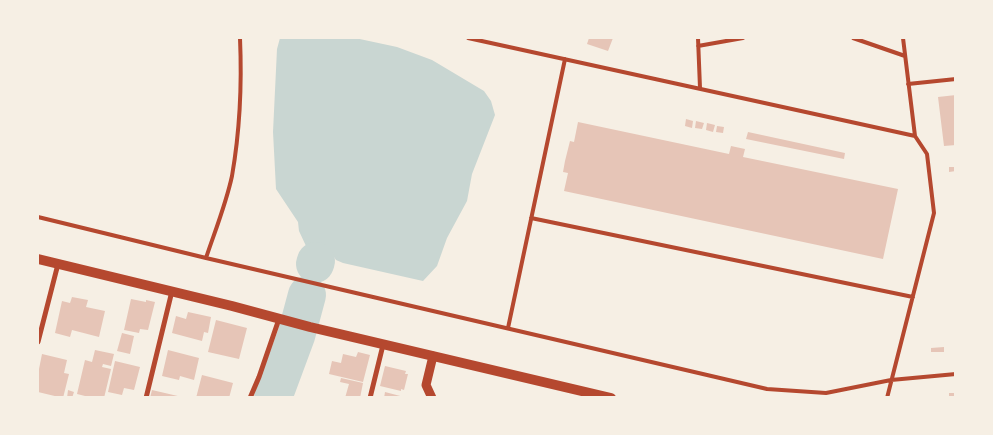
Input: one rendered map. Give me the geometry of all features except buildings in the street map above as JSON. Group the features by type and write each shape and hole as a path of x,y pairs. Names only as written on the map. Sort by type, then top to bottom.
{"main road":[{"path":"38,259 310,327 611,398"}],"street":[{"path":"38,342 58,264"},
{"path":"146,398 172,292"},
{"path":"250,398 282,320"},
{"path":"370,398 383,344"},
{"path":"432,398 426,385 433,356"}],"lane":[{"path":"206,258 232,177 241,112 240,38"},
{"path":"468,38 481,39 915,136"},
{"path":"698,38 700,88"},
{"path":"698,46 743,38"},
{"path":"853,38 905,56"},
{"path":"887,398 934,213 927,154 915,136 903,38"},
{"path":"508,328 565,59"},
{"path":"908,84 956,79"},
{"path":"38,217 767,389 826,393 891,380 956,374"},
{"path":"532,218 913,297"}],"shaded area":[{"path":"280,38 355,38 397,47 432,60 484,91 491,101 495,115 472,174 467,201 447,238 437,266 423,281 343,263 328,253 324,263 305,260 306,246 299,231 298,222 276,189 273,132 277,49"}],"waterway":[{"path":"273,398 296,336 307,295"}]}
